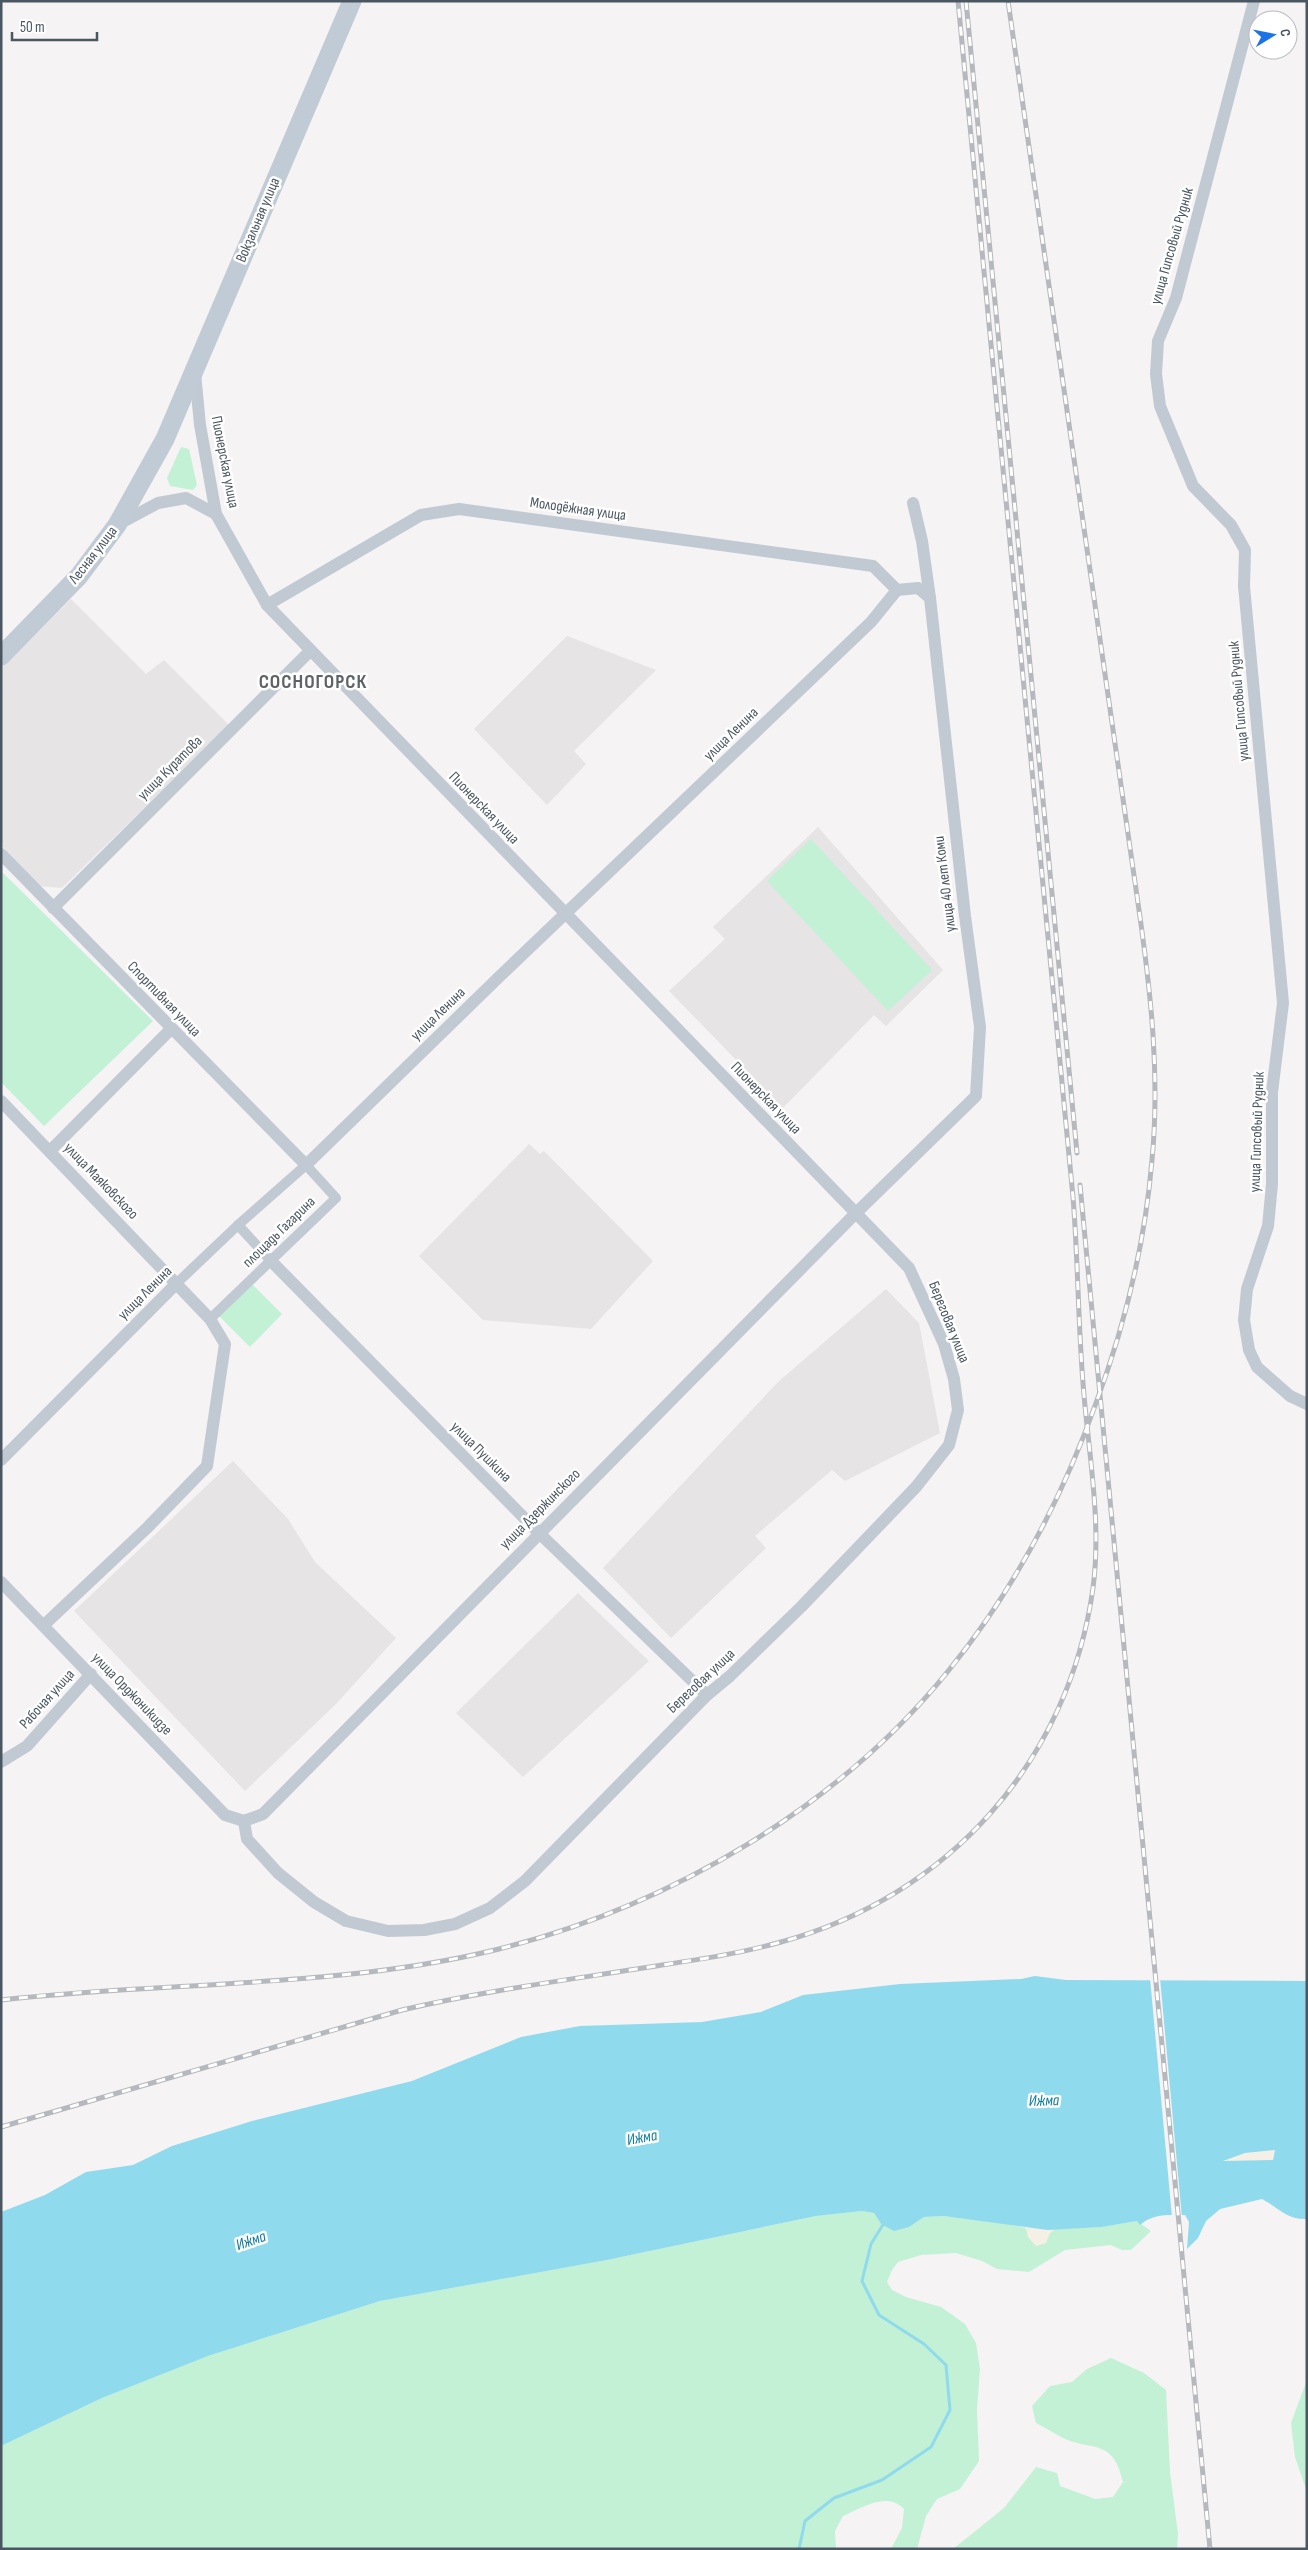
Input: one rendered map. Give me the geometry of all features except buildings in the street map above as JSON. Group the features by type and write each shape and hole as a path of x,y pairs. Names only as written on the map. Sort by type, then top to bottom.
{"main road":[{"name":"Вокзальная улица","path":"165,439 194,366 352,1"},
{"name":"Лесная улица","path":"1,656 79,576 117,525 165,439"}],"street":[{"name":"улица Гипсовый Рудник","path":"1254,1 1176,298 1158,341 1156,374 1160,406 1194,486 1231,525 1245,550 1244,586 1283,1003 1272,1092 1272,1184 1268,1226 1247,1289 1244,1320 1249,1350 1257,1367 1290,1396 1307,1404"},
{"name":"Пионерская улица","path":"194,366 200,425 216,514 267,604 310,651 856,1214"},
{"path":"117,525 158,503 186,498 216,514"},
{"name":"улица 40 лет Коми","path":"856,1214 976,1096 980,1027 965,916 930,598 922,541 913,503"},
{"name":"Молодёжная улица","path":"267,604 421,515 459,509 873,566 897,590"},
{"path":"897,590 918,588 930,598"},
{"name":"улица Ленина","path":"1,1460 177,1283 238,1225 306,1166 565,914 870,622 897,590"},
{"name":"улица Куратова","path":"52,908 310,651"},
{"name":"Спортивная улица","path":"1,854 306,1166"},
{"path":"50,1151 171,1029"},
{"name":"улица Маяковского","path":"1,1101 210,1318 225,1344 207,1466 147,1528 44,1625"},
{"name":"площадь Гагарина","path":"210,1318 336,1198 306,1166"},
{"name":"улица Дзержинского","path":"244,1821 263,1814 856,1214"},
{"name":"Береговая улица","path":"244,1821 247,1839 278,1873 314,1902 346,1921 388,1931 424,1930 455,1924 490,1908 525,1881 707,1695 730,1676 814,1593 916,1487 949,1445 958,1410 954,1379 944,1344 909,1268 856,1214"},
{"name":"улица Пушкина","path":"238,1225 271,1261 539,1533 707,1695"},
{"name":"улица Орджоникидзе","path":"1,1582 225,1815 244,1821"},
{"name":"Рабочая улица","path":"1,1762 27,1746 91,1674"}],"shaded area":[{"path":"71,599 146,674 164,660 229,725 62,888 40,886 1,845 1,668"},
{"path":"567,636 656,670 574,751 586,764 547,805 474,729"},
{"path":"818,827 943,970 886,1026 874,1015 783,1108 669,991 725,939 713,927"},
{"path":"529,1144 540,1154 544,1151 653,1261 591,1329 483,1320 419,1256"},
{"path":"886,1289 919,1323 940,1433 845,1481 832,1470 755,1536 766,1548 671,1638 603,1568 778,1382"},
{"path":"233,1461 288,1519 315,1562 396,1638 336,1704 245,1791 74,1611"},
{"path":"578,1593 649,1661 523,1777 456,1713"}],"green space":[{"path":"181,447 189,449 197,485 193,490 170,486 167,478"},
{"path":"811,839 932,970 888,1011 767,881"},
{"path":"1,871 153,1021 44,1126 1,1082"},
{"path":"252,1284 282,1314 250,1347 218,1315"},
{"path":"862,2211 874,2213 881,2224 909,2227 924,2217 944,2216 999,2222 1026,2228 1055,2229 1102,2227 1137,2221 1151,2231 1131,2250 1122,2250 1111,2245 1065,2250 1029,2272 997,2269 982,2261 956,2253 921,2255 898,2262 892,2270 887,2282 892,2290 906,2297 941,2307 965,2324 976,2343 980,2369 977,2409 979,2461 960,2489 937,2499 926,2516 917,2549 891,2549 902,2528 904,2509 890,2501 882,2501 843,2516 835,2531 836,2549 1,2549 1,2446 102,2398 208,2356 380,2301 607,2260 816,2216"},
{"path":"1111,2358 1144,2373 1166,2390 1170,2472 1178,2534 1177,2549 953,2549 1004,2508 1036,2467 1057,2473 1060,2486 1095,2499 1113,2497 1123,2482 1114,2459 1102,2449 1065,2439 1036,2423 1032,2406 1050,2386 1072,2382 1087,2369"},
{"path":"1307,2380 1307,2492 1295,2457 1291,2423"}],"sand":[{"path":"1275,2150 1272,2156 1274,2160 1221,2162 1245,2153"},
{"path":"1026,2228 1055,2229 1050,2233 1046,2243 1036,2246 1028,2237"}],"water":[{"name":"Ижма","path":"1035,1976 1066,1980 1307,1981 1307,2219 1288,2215 1262,2199 1220,2209 1206,2221 1198,2238 1187,2249 1189,2222 1185,2215 1167,2215 1150,2218 1140,2225 1137,2221 1102,2227 1048,2230 944,2216 924,2217 909,2227 894,2231 881,2224 874,2213 862,2211 816,2216 607,2260 380,2301 208,2356 102,2398 1,2446 1,2212 45,2195 86,2172 133,2165 172,2146 252,2121 412,2081 521,2037 580,2026 702,2022 761,2012 803,1995 900,1984 1021,1979","holes":["1275,2150 1273,2160 1223,2161 1245,2153"]}],"pier":[{"path":"1150,1978 1160,1978 1182,2218 1172,2217"}],"waterway":[{"path":"799,2549 805,2521 834,2498 882,2480 931,2447 950,2410 946,2365 924,2344 879,2315 862,2281 871,2244 884,2223"}],"railway":[{"path":"1,2127 402,2010 499,1991 737,1953 781,1942 842,1921 897,1892 947,1855 991,1813 1028,1764 1058,1710 1080,1651 1093,1588 1096,1537 1095,1511 1081,1360 1073,1197 958,1"},
{"path":"966,1 1077,1153"},
{"path":"1,2000 63,1994 314,1978 438,1962 499,1949 563,1930 625,1907 687,1878 746,1845 803,1808 856,1766 905,1720 949,1670 994,1608 1034,1543 1083,1439 1125,1314 1139,1253 1149,1191 1154,1129 1155,1066 1143,941 1008,1"},
{"path":"1080,1185 1210,2549"}],"district":[{"name":"СОСНОГОРСК","path":"313,682"}]}
